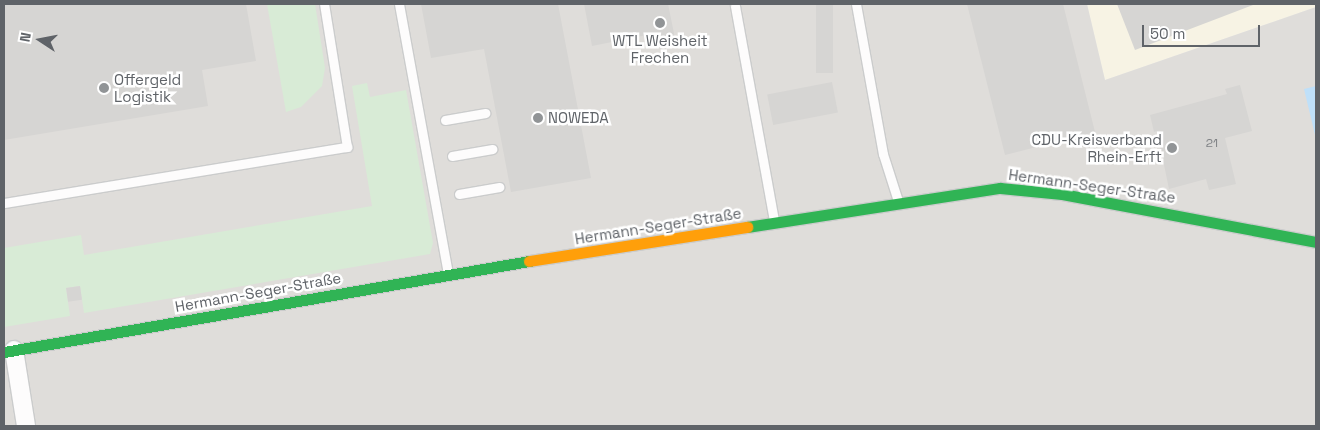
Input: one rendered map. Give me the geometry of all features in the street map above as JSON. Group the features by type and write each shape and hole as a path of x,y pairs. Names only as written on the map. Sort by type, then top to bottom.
{"street":[{"name":"Hermann-Seger-Straße","path":"9,351 448,274 1000,188 1072,196 1316,242"},
{"path":"9,351 26,426"}],"lane":[{"path":"4,203 348,147 324,4"},
{"path":"398,4 448,274"},
{"path":"856,4 883,154 899,204"},
{"path":"735,6 774,224"},
{"path":"445,120 485,113"},
{"path":"452,156 492,148"},
{"path":"459,194 499,187"}],"shaded area":[{"path":"4,4 1087,4 1105,80 1316,7 1316,426 4,426"},
{"path":"1087,4 1316,4 1316,7 1105,80"}],"green space":[{"path":"267,4 315,4 325,68 322,86 301,107 286,112"},
{"path":"367,83 370,97 406,90 433,243 430,254 84,313 80,286 66,288 70,316 4,327 4,248 81,235 84,255 372,206 352,86"}],"water":[{"path":"1316,86 1316,139 1304,89"}],"building":[{"name":"Offergeld Logistik","path":"4,4 246,4 256,61 202,70 208,106 4,140"},
{"name":"NOWEDA","path":"421,4 558,4 591,178 511,192 484,49 431,58"},
{"path":"584,4 668,4 676,43 660,46 657,33 592,46"},
{"path":"816,4 833,4 833,73 816,73"},
{"path":"967,4 1063,4 1095,132 1005,155"},
{"path":"1117,4 1253,4 1253,5 1135,50"},
{"path":"832,82 838,112 773,125 767,95"},
{"path":"1240,85 1252,131 1225,138 1236,184 1209,190 1206,179 1169,189 1157,131 1154,132 1150,115 1227,94 1225,89"},
{"path":"80,286 82,300 68,302 66,288"}],"traffic: fast":[{"path":"747,227 1000,188 1062,194 1316,242"},
{"path":"4,352 529,261"}],"traffic: slow":[{"path":"529,261 747,227"}],"place":[{"name":"WTL Weisheit Frechen","path":"660,23"},
{"name":"Offergeld Logistik","path":"104,88"},
{"name":"NOWEDA","path":"538,118"},
{"name":"CDU-Kreisverband Rhein-Erft","path":"1172,148"}]}
